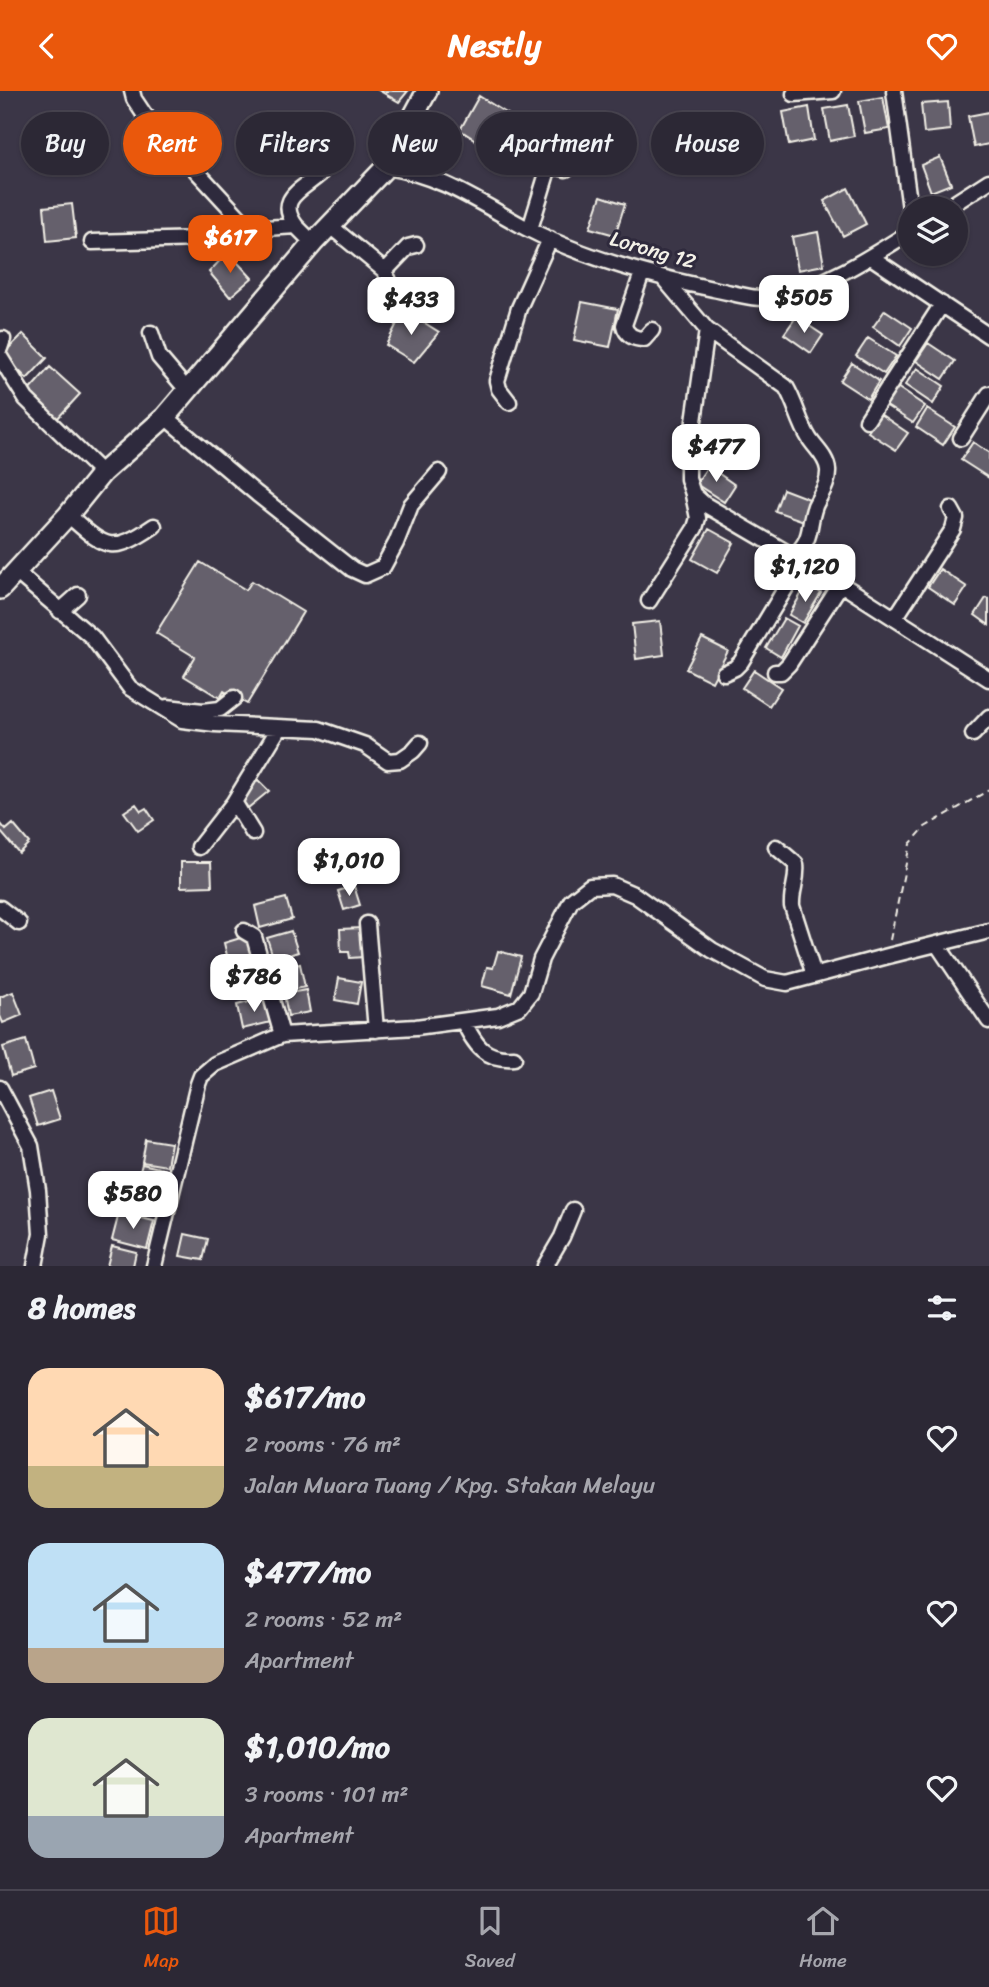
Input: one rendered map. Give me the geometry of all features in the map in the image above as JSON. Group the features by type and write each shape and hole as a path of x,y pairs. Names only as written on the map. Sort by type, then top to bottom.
{"main road":[{"path":"415,112 426,91"},
{"path":"0,589 68,515 102,473 165,417 313,243 378,175"}],"street":[{"path":"132,91 144,114 250,229"},
{"path":"794,94 833,91"},
{"path":"894,91 908,196"},
{"path":"313,243 287,215 287,205 319,175"},
{"name":"Lorong 12","path":"423,175 432,177 550,239 642,273 750,298 776,297 819,282 871,257 898,240"},
{"path":"530,229 546,175"},
{"path":"966,196 989,181"},
{"path":"329,225 385,271 395,297 388,310"},
{"path":"92,243 238,238 250,229 296,226"},
{"path":"509,402 499,389 497,381 519,308 550,239"},
{"path":"385,271 408,247 416,244"},
{"path":"871,257 989,336"},
{"path":"642,273 624,325 628,333 637,339 644,339 652,330"},
{"path":"664,279 707,330 786,387 795,401 808,437 823,457 828,469 826,484 816,505 809,537 798,559 741,662 724,673"},
{"path":"867,420 942,304"},
{"path":"649,601 695,528 698,518 688,479 688,463 707,330"},
{"path":"152,333 159,357 187,390"},
{"path":"0,357 26,399 102,473"},
{"path":"961,438 989,394"},
{"path":"165,417 267,502 352,569 365,575 383,567 411,505 439,472"},
{"path":"693,494 721,515 841,584 989,679"},
{"path":"892,617 899,612 953,529 956,518 951,509"},
{"path":"68,515 99,542 109,546 131,540 154,526"},
{"path":"16,572 92,637 130,688 182,720 319,729 365,745 388,761 400,760 420,743"},
{"path":"775,672 780,672 789,664 841,584"},
{"path":"60,611 78,595"},
{"path":"156,706 204,711 220,709 234,698"},
{"path":"972,734 989,717"},
{"path":"199,847 234,802 279,728"},
{"path":"234,802 253,833"},
{"path":"776,847 796,864 798,877 791,895 792,906 814,975"},
{"path":"155,1266 201,1076 215,1064 282,1035 376,1030 463,1021 498,1016 520,1007 531,993 541,959 570,901 590,886 612,885 635,895 712,950 765,979 787,983 989,931"},
{"path":"0,908 19,923"},
{"path":"367,924 376,1030"},
{"path":"244,931 254,937 282,1035"},
{"path":"937,944 989,1021"},
{"path":"463,1021 472,1039 481,1049 498,1059 514,1058"},
{"path":"0,1088 31,1146 41,1234 35,1266"},
{"path":"545,1266 562,1237 573,1210"}],"path":[{"path":"888,955 910,844 925,827 989,790"}],"building":[{"path":"380,91 408,91 399,102"},
{"path":"479,96 504,112 476,112 476,140 462,131 462,126"},
{"path":"883,97 889,129 865,133 859,101"},
{"path":"948,102 950,130 924,133 921,104"},
{"path":"848,105 854,136 830,141 824,109"},
{"path":"809,107 814,140 789,145 783,112"},
{"path":"989,112 989,144 974,147 968,116"},
{"path":"940,157 951,184 931,192 921,165"},
{"path":"848,188 866,224 843,236 824,201"},
{"path":"601,196 625,204 615,235 590,228"},
{"path":"72,204 76,238 47,241 44,207"},
{"path":"818,232 824,265 798,270 792,237"},
{"path":"228,252 252,278 230,297 209,272"},
{"path":"582,302 618,309 610,347 574,340"},
{"path":"404,310 439,332 414,362 386,345"},
{"path":"885,310 912,328 900,346 873,327"},
{"path":"796,317 823,335 811,353 784,334"},
{"path":"23,334 47,358 27,379 3,354"},
{"path":"868,338 896,356 884,374 856,356"},
{"path":"928,343 955,361 943,379 916,361"},
{"path":"852,363 879,381 868,399 840,381"},
{"path":"50,367 80,394 56,420 27,393"},
{"path":"917,368 944,386 933,404 905,385"},
{"path":"897,387 925,406 913,423 885,405"},
{"path":"927,409 955,427 943,445 916,427"},
{"path":"880,414 908,433 896,450 868,432"},
{"path":"973,442 989,453 989,478 961,460"},
{"path":"708,466 735,485 724,502 696,484"},
{"path":"783,489 812,500 804,521 775,511"},
{"path":"709,529 734,543 717,573 692,559"},
{"path":"200,562 246,590 252,581 303,612 247,704 224,691 220,698 184,676 195,657 156,633"},
{"path":"940,569 967,587 955,605 928,587"},
{"path":"807,584 821,593 803,623 789,615"},
{"path":"986,598 989,599 989,625 975,615"},
{"path":"784,618 798,626 781,657 766,648"},
{"path":"660,621 664,655 636,659 632,624"},
{"path":"702,638 728,651 712,682 686,669"},
{"path":"754,670 781,688 769,706 742,688"},
{"path":"255,777 269,791 248,808 240,798"},
{"path":"136,804 141,811 146,808 154,820 138,831 124,812"},
{"path":"0,823 6,830 13,824 29,843 19,853 0,831"},
{"path":"181,862 211,862 212,886 181,887"},
{"path":"354,886 360,905 344,910 338,891"},
{"path":"286,898 292,919 260,928 255,906"},
{"path":"362,928 364,957 350,958 349,952 341,952 340,929"},
{"path":"291,931 298,952 274,960 267,938"},
{"path":"247,936 252,957 229,964 224,943"},
{"path":"498,951 521,957 511,994 482,986 487,967 493,968"},
{"path":"300,964 305,987 284,991 279,968"},
{"path":"339,978 361,982 357,1004 335,1000"},
{"path":"306,990 310,1012 288,1016 284,994"},
{"path":"13,992 22,1015 3,1023 0,1016 0,997"},
{"path":"265,998 271,1022 242,1029 237,1005"},
{"path":"26,1040 34,1069 11,1076 3,1047"},
{"path":"51,1091 60,1119 38,1126 29,1098"},
{"path":"146,1139 171,1143 167,1166 142,1162"},
{"path":"142,1164 167,1170 161,1192 136,1186"},
{"path":"119,1213 154,1221 147,1249 112,1240"},
{"path":"185,1234 208,1239 203,1260 180,1256"},
{"path":"112,1246 136,1252 133,1266 107,1266"}]}
